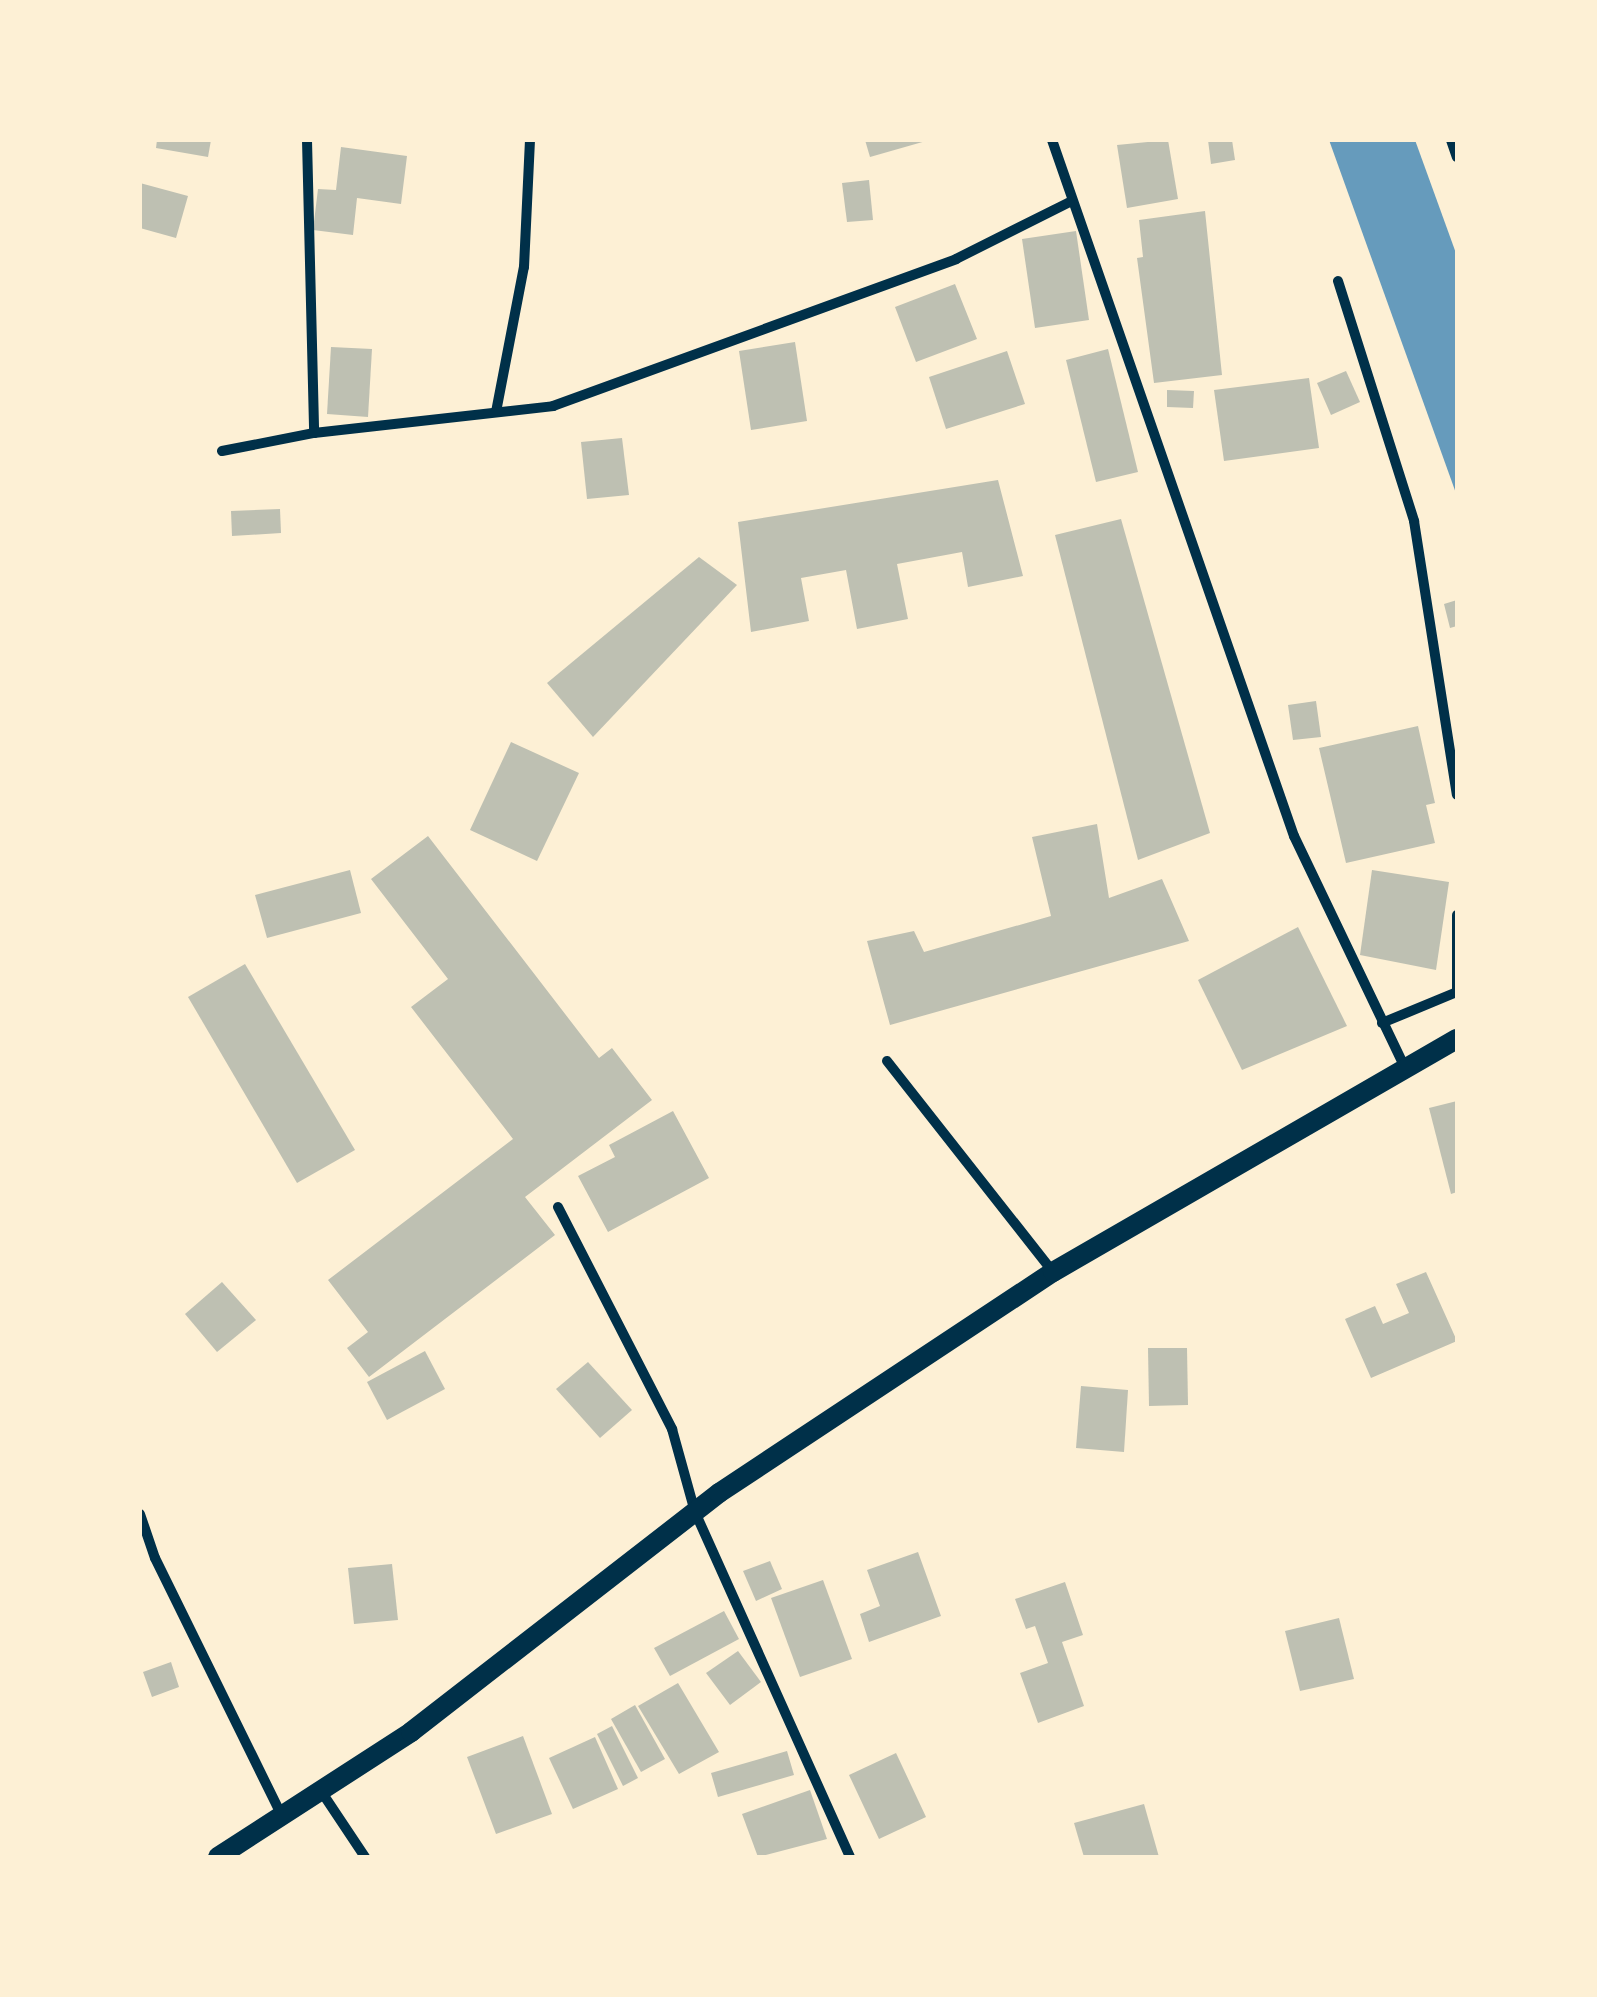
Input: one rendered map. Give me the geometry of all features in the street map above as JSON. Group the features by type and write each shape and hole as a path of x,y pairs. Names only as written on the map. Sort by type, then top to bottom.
{"main road":[{"path":"218,1857 323,1794 695,1512 1053,1272 1457,1039"}],"street":[{"path":"307,140 314,433"},
{"path":"496,412 524,267 530,140"},
{"path":"1052,140 1070,202 1294,836 1406,1071"},
{"path":"1451,140 1457,156"},
{"path":"222,451 314,433 553,406 626,374 777,328 956,259 1070,202"},
{"path":"1338,281 1414,521 1457,795"},
{"path":"1382,1024 1457,992 1457,914"},
{"path":"888,1061 1053,1272"},
{"path":"558,1207 672,1429 695,1512 850,1857"},
{"path":"140,1514 155,1558 283,1818"},
{"path":"323,1794 365,1857"}],"water":[{"path":"1329,140 1415,140 1457,256 1457,496"}],"building":[{"path":"157,140 211,140 208,157 156,148"},
{"path":"865,140 926,140 926,141 870,157"},
{"path":"1168,140 1178,199 1127,208 1117,145"},
{"path":"1208,140 1232,140 1235,160 1211,164"},
{"path":"341,147 407,156 401,204 357,198 353,235 313,230 318,189 336,190"},
{"path":"869,180 873,220 847,222 842,183"},
{"path":"140,183 188,196 176,238 140,228"},
{"path":"1205,211 1222,375 1154,383 1137,258 1143,257 1139,220"},
{"path":"1076,231 1089,320 1035,328 1022,239"},
{"path":"955,284 977,339 916,362 895,307"},
{"path":"795,342 807,421 751,430 739,351"},
{"path":"331,347 372,349 368,417 327,414"},
{"path":"1108,349 1138,472 1096,482 1066,360"},
{"path":"1007,351 1025,404 946,429 929,377"},
{"path":"1346,371 1360,402 1331,415 1317,383"},
{"path":"1309,378 1319,448 1224,461 1214,390"},
{"path":"1167,390 1194,391 1193,408 1167,407"},
{"path":"622,438 629,495 587,499 581,442"},
{"path":"998,480 1023,576 968,587 962,552 897,564 908,619 857,629 846,570 801,578 809,621 751,632 738,522"},
{"path":"280,509 281,533 232,536 231,511"},
{"path":"1121,519 1210,833 1138,860 1055,535"},
{"path":"699,557 737,585 593,737 547,683"},
{"path":"1457,600 1457,626 1450,628 1444,604"},
{"path":"1316,701 1321,737 1293,740 1288,705"},
{"path":"1418,726 1435,803 1426,805 1435,843 1346,863 1319,748"},
{"path":"511,742 579,773 537,861 470,830"},
{"path":"1097,824 1109,898 1162,879 1189,941 890,1025 867,941 914,931 924,952 1051,916 1032,837"},
{"path":"428,836 599,1058 612,1048 652,1100 525,1197 555,1235 369,1377 347,1348 368,1332 328,1280 513,1139 411,1007 448,979 371,879"},
{"path":"350,870 361,913 267,938 255,895"},
{"path":"1372,870 1449,882 1436,970 1360,955"},
{"path":"1298,927 1347,1026 1242,1070 1198,980"},
{"path":"245,964 355,1150 297,1183 188,997"},
{"path":"1457,1101 1457,1192 1451,1194 1429,1108"},
{"path":"673,1111 709,1178 608,1232 578,1176 615,1157 609,1145"},
{"path":"1426,1272 1457,1341 1371,1378 1345,1319 1375,1306 1383,1324 1409,1313 1396,1284"},
{"path":"222,1282 256,1320 217,1352 185,1314"},
{"path":"1148,1348 1187,1348 1188,1405 1149,1406"},
{"path":"425,1351 445,1389 387,1420 367,1382"},
{"path":"588,1362 632,1410 600,1438 556,1389"},
{"path":"1081,1386 1128,1390 1124,1452 1076,1448"},
{"path":"918,1552 941,1616 869,1642 860,1614 880,1606 867,1570"},
{"path":"770,1561 782,1589 756,1601 743,1571"},
{"path":"392,1564 398,1620 354,1624 348,1568"},
{"path":"823,1580 852,1659 800,1677 771,1598"},
{"path":"1065,1582 1083,1635 1062,1642 1084,1706 1038,1723 1020,1673 1048,1663 1035,1626 1026,1629 1015,1599"},
{"path":"724,1611 739,1639 670,1676 654,1648"},
{"path":"1339,1618 1354,1679 1300,1691 1285,1631"},
{"path":"738,1651 761,1682 730,1705 706,1673"},
{"path":"171,1662 179,1687 152,1697 143,1672"},
{"path":"678,1683 719,1752 679,1774 638,1706"},
{"path":"635,1705 665,1759 641,1772 611,1719"},
{"path":"612,1726 638,1778 623,1786 597,1734"},
{"path":"523,1736 552,1814 496,1834 467,1757"},
{"path":"595,1737 618,1789 573,1809 549,1758"},
{"path":"787,1751 794,1775 718,1797 711,1773"},
{"path":"896,1753 926,1817 879,1839 849,1775"},
{"path":"810,1790 827,1839 758,1857 742,1814"},
{"path":"1144,1804 1159,1857 1084,1857 1074,1823"}]}
